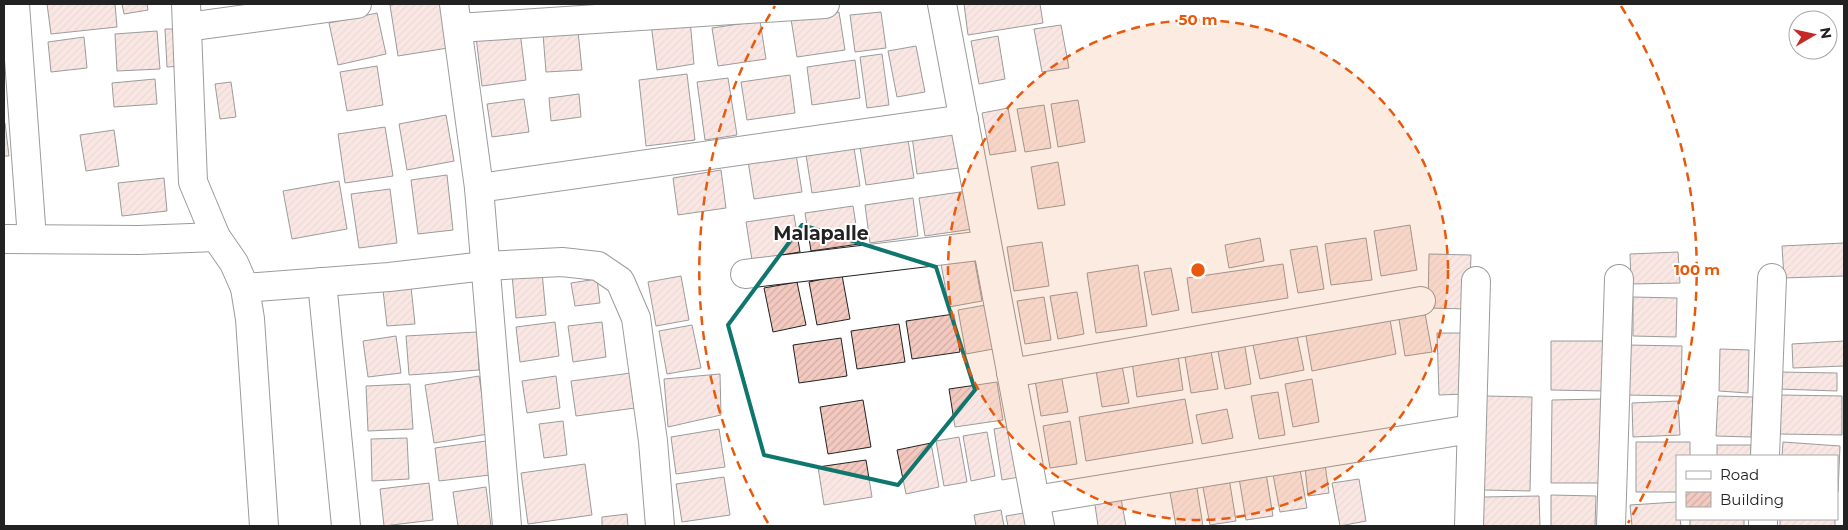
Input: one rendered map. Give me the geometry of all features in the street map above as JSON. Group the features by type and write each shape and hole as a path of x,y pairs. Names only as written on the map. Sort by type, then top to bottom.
{"street":[{"path":"15,4 32,239"},
{"path":"264,526 250,320 245,288 234,263 216,237 193,182 186,15 357,4"},
{"path":"507,526 479,188 456,16 824,4"},
{"path":"942,4 1038,513 1471,429"},
{"path":"479,188 964,119"},
{"path":"4,239 139,240 216,237"},
{"path":"745,274 986,245"},
{"path":"245,288 389,278 485,266 562,262 598,266 620,281 636,318 653,442 660,526"},
{"path":"1766,455 1772,278"},
{"path":"1611,526 1619,279"},
{"path":"1469,526 1476,281"},
{"path":"322,282 346,526"},
{"path":"1011,374 1421,301"}],"highlighted area":[{"path":"802,225 936,267 975,390 898,485 764,455 728,325"}],"building":[{"path":"47,4 115,4 117,27 51,34"},
{"path":"122,4 147,4 148,10 124,14"},
{"path":"441,4 448,48 398,56 390,5"},
{"path":"964,4 1040,4 1043,23 968,35"},
{"path":"839,12 845,50 797,57 791,19"},
{"path":"881,12 886,48 855,52 850,15"},
{"path":"377,13 386,54 338,65 329,23"},
{"path":"690,20 694,64 657,70 651,24"},
{"path":"760,21 766,59 718,66 712,28"},
{"path":"1061,25 1069,68 1042,72 1034,29"},
{"path":"165,29 181,29 182,66 167,67"},
{"path":"157,31 160,69 117,71 115,34"},
{"path":"578,31 582,70 546,72 543,34"},
{"path":"520,32 526,80 482,86 476,37"},
{"path":"998,36 1005,79 979,84 971,41"},
{"path":"84,37 87,68 51,72 48,42"},
{"path":"916,46 925,92 897,97 888,51"},
{"path":"882,54 889,105 867,108 860,57"},
{"path":"855,60 860,98 812,105 807,67"},
{"path":"377,66 383,105 347,111 340,72"},
{"path":"687,74 695,140 646,146 639,80"},
{"path":"790,75 795,113 747,120 741,82"},
{"path":"728,78 737,135 705,140 697,82"},
{"path":"155,79 157,104 114,107 112,83"},
{"path":"231,82 236,117 220,119 215,84"},
{"path":"579,94 581,117 551,121 549,98"},
{"path":"524,99 529,132 492,137 487,104"},
{"path":"1078,100 1085,142 1058,147 1051,104"},
{"path":"1044,105 1051,148 1025,152 1017,109"},
{"path":"1008,108 1016,151 990,155 982,113"},
{"path":"446,115 454,161 407,170 399,124"},
{"path":"5,123 9,156 4,156"},
{"path":"385,127 393,176 345,183 338,134"},
{"path":"960,129 966,167 917,174 912,136"},
{"path":"114,130 119,166 86,171 80,135"},
{"path":"908,140 914,178 866,185 860,147"},
{"path":"854,148 860,186 812,193 806,155"},
{"path":"796,154 802,192 754,199 748,161"},
{"path":"1058,162 1065,205 1038,209 1031,167"},
{"path":"721,170 726,208 678,215 673,178"},
{"path":"447,175 453,230 418,234 411,180"},
{"path":"164,178 167,211 122,216 118,183"},
{"path":"339,181 347,229 292,239 283,191"},
{"path":"390,189 397,243 359,248 351,194"},
{"path":"967,191 973,229 925,236 919,198"},
{"path":"913,198 918,236 870,243 865,205"},
{"path":"853,206 859,244 811,251 805,213"},
{"path":"794,215 800,252 752,260 746,222"},
{"path":"1410,225 1417,270 1381,276 1374,231"},
{"path":"1260,238 1264,261 1229,268 1225,245"},
{"path":"1366,238 1372,280 1331,285 1325,244"},
{"path":"1042,242 1049,286 1014,291 1007,247"},
{"path":"1844,243 1844,276 1784,278 1782,246"},
{"path":"1317,246 1324,289 1298,293 1290,250"},
{"path":"1678,252 1680,283 1631,284 1630,254"},
{"path":"1429,254 1471,255 1469,309 1428,308"},
{"path":"974,257 982,301 949,307 941,264"},
{"path":"1283,264 1288,298 1192,313 1187,278"},
{"path":"1138,265 1147,326 1096,333 1087,273"},
{"path":"1171,268 1179,310 1152,315 1144,272"},
{"path":"542,272 546,315 516,318 512,275"},
{"path":"842,275 850,319 817,325 809,282"},
{"path":"681,276 689,320 656,326 648,282"},
{"path":"597,279 600,303 575,306 571,283"},
{"path":"797,282 806,325 773,332 764,288"},
{"path":"411,287 415,324 387,326 383,290"},
{"path":"1077,292 1084,334 1058,339 1050,296"},
{"path":"1044,297 1051,340 1025,344 1017,301"},
{"path":"1633,297 1677,298 1676,337 1633,336"},
{"path":"991,304 999,348 966,354 958,310"},
{"path":"1424,308 1432,352 1405,356 1398,313"},
{"path":"954,314 960,352 912,359 906,321"},
{"path":"1389,314 1396,354 1312,371 1305,330"},
{"path":"555,322 559,356 520,362 516,327"},
{"path":"602,322 606,357 573,362 568,326"},
{"path":"899,324 905,362 857,369 851,331"},
{"path":"692,325 701,368 667,374 659,331"},
{"path":"1296,331 1304,370 1260,379 1252,340"},
{"path":"477,332 479,370 409,375 406,336"},
{"path":"1437,333 1464,333 1465,394 1439,395"},
{"path":"396,336 401,373 368,377 363,341"},
{"path":"841,338 847,376 799,383 793,345"},
{"path":"1244,341 1251,384 1225,389 1217,346"},
{"path":"1551,341 1606,341 1605,391 1551,390"},
{"path":"1844,341 1844,366 1793,368 1792,344"},
{"path":"1628,345 1682,346 1681,396 1627,395"},
{"path":"1210,346 1218,389 1191,393 1184,351"},
{"path":"1720,349 1749,350 1748,393 1719,391"},
{"path":"1178,355 1183,390 1137,397 1132,362"},
{"path":"1121,360 1129,403 1102,407 1095,364"},
{"path":"1060,369 1068,412 1041,416 1034,374"},
{"path":"1779,372 1837,373 1837,391 1779,389"},
{"path":"631,373 635,408 576,416 571,381"},
{"path":"720,374 721,415 668,427 664,379"},
{"path":"479,376 488,434 434,443 425,385"},
{"path":"556,376 560,408 527,413 522,381"},
{"path":"1312,379 1319,422 1293,427 1285,384"},
{"path":"997,382 1003,420 955,427 949,389"},
{"path":"410,384 413,429 368,431 366,386"},
{"path":"1278,392 1285,435 1259,439 1251,396"},
{"path":"1781,395 1842,396 1842,435 1780,434"},
{"path":"1486,396 1532,397 1530,491 1484,490"},
{"path":"1718,396 1753,397 1751,437 1716,436"},
{"path":"1185,399 1193,443 1086,461 1079,417"},
{"path":"1603,399 1603,483 1551,483 1552,400"},
{"path":"863,400 871,447 828,454 820,407"},
{"path":"1678,401 1680,435 1633,437 1632,403"},
{"path":"1227,409 1233,438 1202,444 1196,415"},
{"path":"563,421 567,455 544,458 539,424"},
{"path":"1070,421 1077,464 1050,468 1043,426"},
{"path":"1017,425 1025,476 1002,480 994,429"},
{"path":"719,429 725,467 676,474 671,437"},
{"path":"987,432 995,476 971,481 963,436"},
{"path":"959,437 967,482 944,486 936,441"},
{"path":"407,438 409,479 372,481 371,439"},
{"path":"486,441 490,475 439,481 435,448"},
{"path":"1636,442 1690,442 1690,455 1676,455 1676,492 1636,492"},
{"path":"1783,442 1840,446 1838,492 1838,455 1782,455"},
{"path":"931,443 939,487 906,494 897,450"},
{"path":"1717,445 1751,445 1751,455 1717,455"},
{"path":"866,460 872,497 824,505 818,467"},
{"path":"585,464 592,515 528,524 521,473"},
{"path":"1299,464 1307,508 1280,512 1272,469"},
{"path":"1325,464 1329,493 1308,496 1305,467"},
{"path":"1266,473 1273,516 1246,520 1239,478"},
{"path":"724,477 730,515 682,522 676,484"},
{"path":"1229,478 1236,521 1210,525 1202,482"},
{"path":"1359,479 1366,521 1340,526 1332,483"},
{"path":"1196,482 1203,526 1176,526 1169,487"},
{"path":"429,483 433,520 384,526 380,489"},
{"path":"486,487 491,526 458,526 453,492"},
{"path":"1120,493 1126,526 1098,526 1094,498"},
{"path":"1551,495 1596,496 1595,526 1551,526"},
{"path":"1539,496 1540,526 1483,526 1483,497"},
{"path":"1676,502 1676,520 1680,520 1681,526 1632,526 1630,505"},
{"path":"1001,510 1004,526 976,526 974,515"},
{"path":"1030,512 1033,526 1008,526 1006,516"},
{"path":"627,514 628,526 602,526 602,517"},
{"path":"1690,520 1744,520 1744,526 1690,526"},
{"path":"1780,520 1835,520 1835,526 1780,526"}],"district":[{"name":"Malapalle","path":"821,233"}]}
